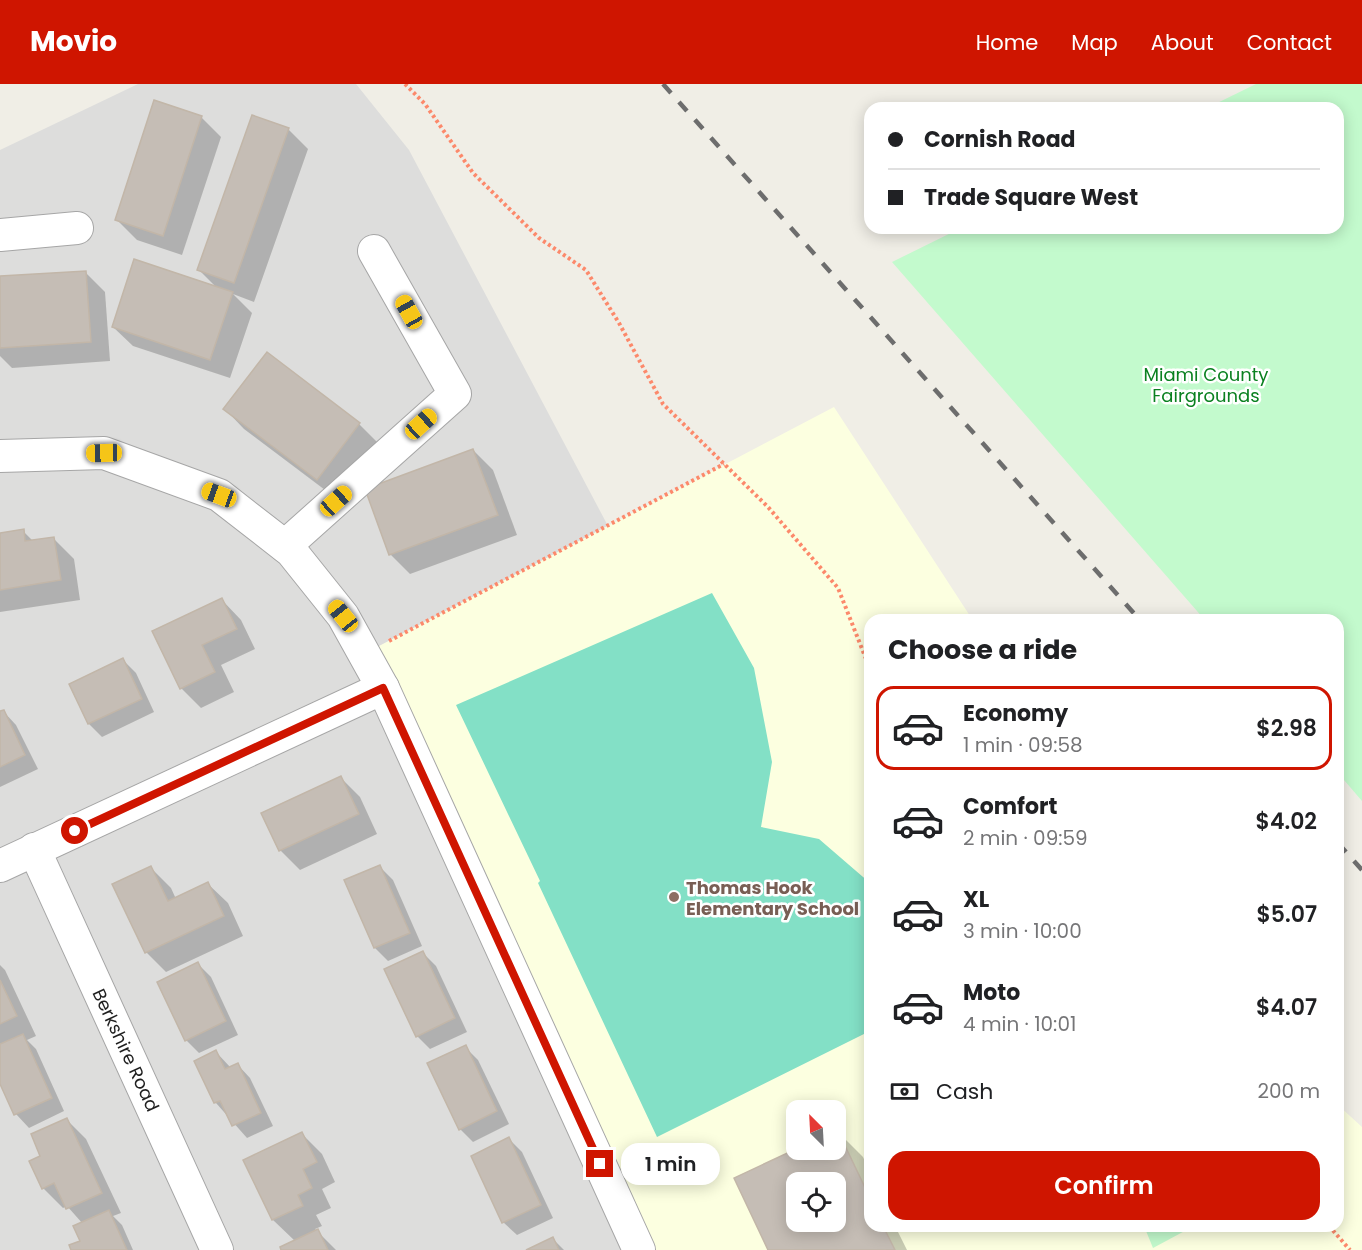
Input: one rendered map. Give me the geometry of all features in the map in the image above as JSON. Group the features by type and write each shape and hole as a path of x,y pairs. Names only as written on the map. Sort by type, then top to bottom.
{"street":[{"path":"0,235 76,228"},
{"path":"285,546 455,394 374,250"},
{"path":"0,456 104,453 219,495 285,546 343,616 383,688 639,1250"},
{"path":"0,866 383,688"},
{"name":"Berkshire Road","path":"34,849 217,1250"}],"path":[{"path":"405,84 425,104 473,173 539,238 586,270 620,323 663,404 768,507 838,588 864,654"},
{"path":"364,654 724,464"},
{"path":"1334,1232 1350,1250"}],"shaded area":[{"path":"138,84 356,84 409,150 608,526 364,654 639,1250 0,1250 0,150"},
{"name":"Thomas Hook Elementary School","path":"834,407 969,614 864,614 864,1232 1344,1232 1344,1110 1362,1127 1362,1250 639,1250 364,654"}],"green space":[{"name":"Miami County Fairgrounds","path":"1256,84 1362,84 1362,801 1344,780 1344,614 1200,614 892,262 949,234 1344,234 1344,102 1219,102"},
{"path":"712,593 754,668 772,762 761,827 819,839 864,878 864,1034 657,1137 538,883 540,881 456,705"},
{"path":"1146,1232 1183,1232 1153,1248"}],"building":[{"path":"154,100 202,116 163,236 115,220"},
{"path":"252,115 289,128 234,283 197,270"},
{"path":"134,259 233,292 210,360 112,327"},
{"path":"86,271 91,342 0,348 0,276"},
{"path":"267,352 360,423 317,480 223,409"},
{"path":"473,449 498,515 389,555 365,489"},
{"path":"24,529 25,541 54,537 61,580 0,590 0,533"},
{"path":"222,598 237,629 202,645 215,672 180,689 152,631"},
{"path":"123,658 142,699 88,724 69,684"},
{"path":"4,710 25,755 0,767 0,711"},
{"path":"341,776 359,814 279,851 261,813"},
{"path":"380,865 410,933 374,948 344,880"},
{"path":"151,866 168,901 208,882 224,916 145,953 112,884"},
{"path":"423,951 455,1018 416,1037 384,969"},
{"path":"198,962 226,1021 185,1041 157,982"},
{"path":"0,980 17,1016 0,1024"},
{"path":"23,1034 52,1098 14,1115 0,1084 0,1044"},
{"path":"466,1045 497,1111 459,1130 427,1063"},
{"path":"216,1050 225,1069 238,1063 261,1113 232,1126 220,1101 214,1103 194,1061"},
{"path":"67,1118 102,1193 66,1209 54,1183 42,1189 29,1161 40,1156 31,1134"},
{"path":"302,1132 317,1162 303,1169 312,1188 298,1195 303,1206 272,1220 243,1160"},
{"path":"509,1137 541,1205 502,1223 471,1156"},
{"path":"846,1148 864,1185 864,1232 886,1232 895,1250 768,1250 734,1178 786,1154 786,1160 846,1160"},
{"path":"109,1210 127,1250 71,1250 69,1245 80,1241 73,1226"},
{"path":"318,1229 328,1250 281,1250 280,1247"},
{"path":"553,1237 559,1250 526,1250"}],"railway":[{"path":"663,84 1135,614"},
{"path":"1344,850 1362,870"}],"place":[{"name":"Thomas Hook Elementary School","path":"674,897"}],"route":[{"path":"75,831 383,688 600,1164"}]}
